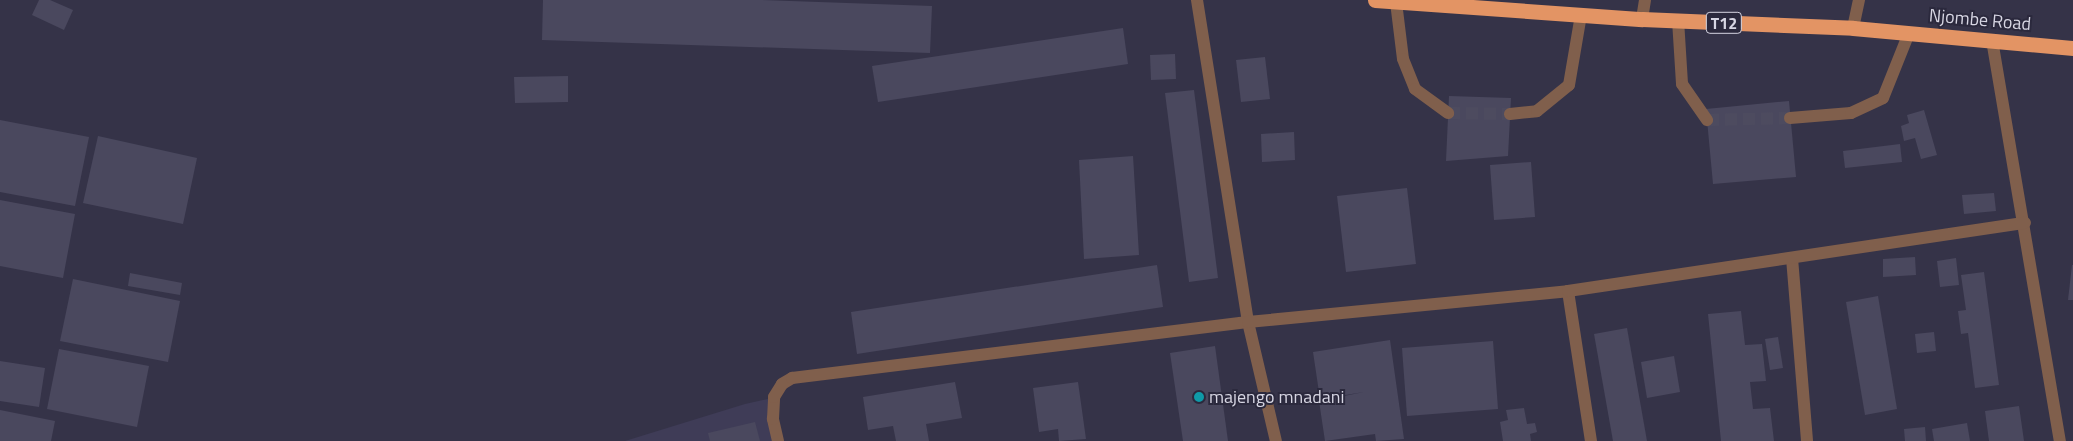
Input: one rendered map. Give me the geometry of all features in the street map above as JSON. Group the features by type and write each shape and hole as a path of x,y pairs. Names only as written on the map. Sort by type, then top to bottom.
{"highway":[{"name":"Njombe Road","path":"1375,0 1642,19 1853,28 2073,48"}],"street":[{"path":"1197,0 1248,322 1276,441"},
{"path":"1642,19 1644,0"},
{"path":"1853,28 1859,0"},
{"path":"1396,2 1403,59 1415,89 1448,113"},
{"path":"1510,114 1536,111 1569,85 1581,15"},
{"path":"1678,20 1682,84 1707,120"},
{"path":"1790,118 1851,113 1883,98 1909,33"},
{"path":"1992,40 2025,223 2060,441"},
{"path":"778,441 773,419 774,397 782,384 792,378 1248,322 1568,290 2025,223"},
{"path":"1792,258 1807,441"},
{"path":"1568,290 1591,441"}],"shaded area":[{"path":"768,399 777,441 625,441 745,404"}],"building":[{"path":"39,0 50,0 73,10 64,30 32,15"},
{"path":"543,0 762,0 932,6 930,53 542,40"},
{"path":"1123,28 1128,64 878,102 872,66"},
{"path":"1175,54 1176,79 1151,80 1150,55"},
{"path":"1265,57 1270,99 1241,102 1236,60"},
{"path":"568,76 568,102 515,103 514,77"},
{"path":"1194,90 1218,278 1189,282 1165,93"},
{"path":"1449,96 1511,98 1508,156 1446,161"},
{"path":"1789,101 1796,177 1713,184 1706,109"},
{"path":"1924,110 1937,155 1921,159 1915,138 1904,141 1901,126 1909,123 1907,115"},
{"path":"0,120 89,137 75,206 0,192"},
{"path":"1294,132 1295,160 1262,162 1261,134"},
{"path":"98,136 197,158 183,224 83,203"},
{"path":"1900,144 1902,162 1845,168 1843,151"},
{"path":"1133,156 1139,255 1084,259 1079,160"},
{"path":"1531,162 1535,217 1494,220 1490,165"},
{"path":"1407,188 1416,264 1346,272 1337,196"},
{"path":"1994,193 1996,211 1964,214 1962,195"},
{"path":"0,200 75,214 63,278 0,266"},
{"path":"1915,257 1916,275 1883,277 1883,259"},
{"path":"1956,258 1959,285 1940,287 1937,261"},
{"path":"1157,265 1163,307 857,354 851,312"},
{"path":"2072,265 2073,300 2068,300"},
{"path":"1984,272 1999,385 1975,388 1968,333 1961,334 1958,311 1966,310 1961,275"},
{"path":"130,273 182,283 180,295 128,286"},
{"path":"73,279 180,301 168,362 60,341"},
{"path":"1878,296 1897,409 1865,415 1846,302"},
{"path":"1741,311 1745,345 1762,344 1766,381 1750,382 1753,409 1770,408 1774,441 1721,441 1708,314"},
{"path":"1627,328 1647,441 1613,441 1594,334"},
{"path":"1934,332 1936,351 1917,353 1915,334"},
{"path":"1778,337 1783,368 1770,370 1765,339"},
{"path":"1390,340 1404,439 1376,441 1375,434 1325,441 1319,401 1364,392 1320,399 1313,352"},
{"path":"1493,341 1498,409 1407,416 1402,348"},
{"name":"majengo mnadani","path":"1215,346 1228,441 1183,441 1170,353"},
{"path":"59,349 149,366 137,427 47,409"},
{"path":"1674,356 1680,392 1647,398 1641,362"},
{"path":"0,361 45,368 39,407 0,401"},
{"path":"955,382 962,418 926,424 929,441 896,441 893,426 868,430 863,397"},
{"path":"1078,382 1086,439 1059,441 1058,429 1039,432 1033,388"},
{"path":"2019,406 2024,441 1989,441 1985,411"},
{"path":"1524,408 1527,424 1535,423 1537,432 1530,434 1531,441 1503,441 1500,422 1508,420 1506,410"},
{"path":"0,410 55,421 51,441 0,441"},
{"path":"755,422 760,441 710,441 708,433"},
{"path":"1967,423 1970,441 1934,441 1932,429"},
{"path":"1925,427 1926,441 1905,441 1904,429"}],"tunnel":[{"path":"1448,113 1510,114"},
{"path":"1707,120 1790,118"}],"place":[{"name":"majengo mnadani","path":"1199,397"}]}
